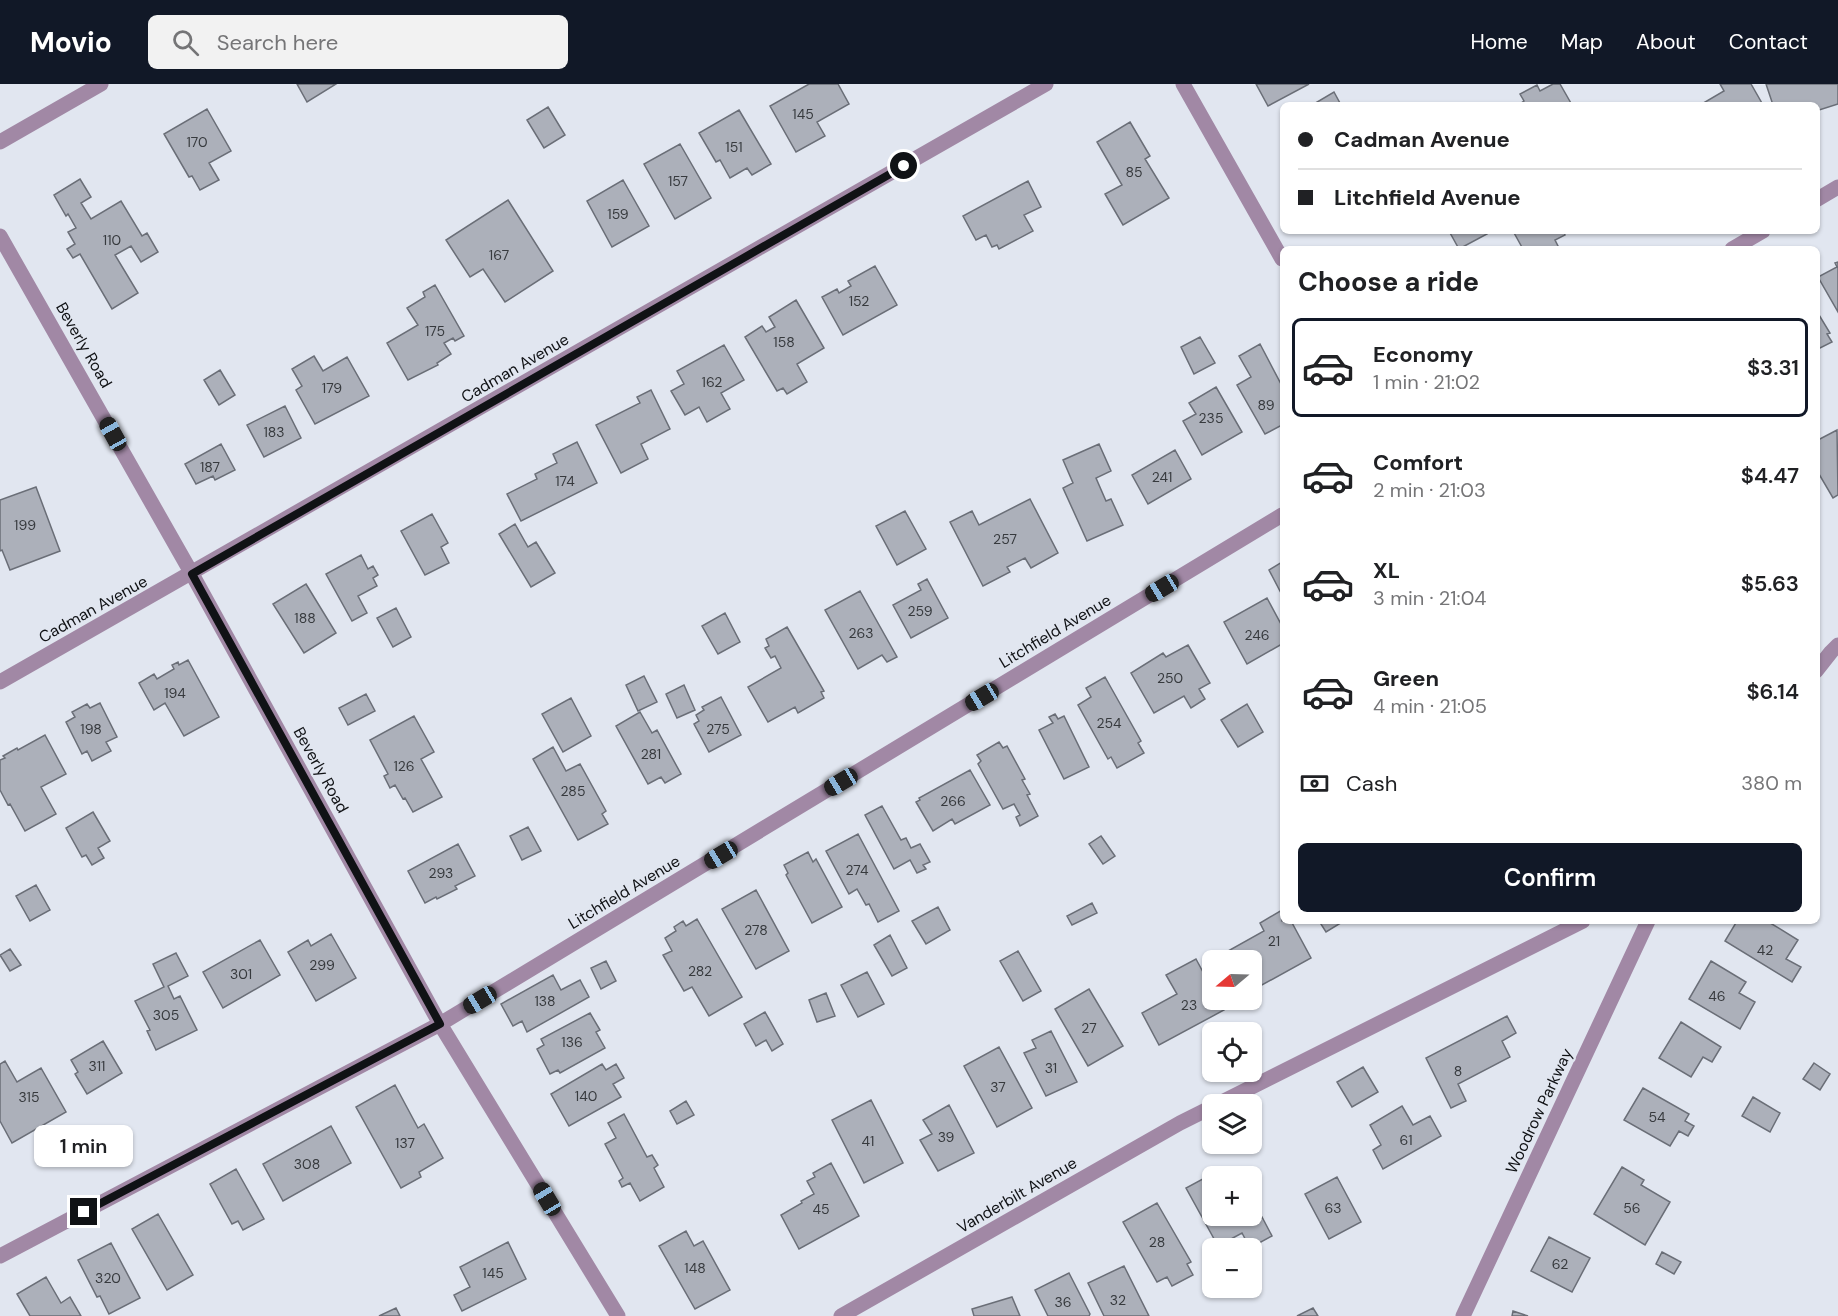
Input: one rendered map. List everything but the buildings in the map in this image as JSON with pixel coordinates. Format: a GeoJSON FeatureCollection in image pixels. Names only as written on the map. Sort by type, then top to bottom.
{"type":"FeatureCollection","features":[{"type":"Feature","properties":{"kind":"street"},"geometry":{"type":"LineString","coordinates":[[0,142],[101,84]]}},
{"type":"Feature","properties":{"kind":"street","name":"Cadman Avenue"},"geometry":{"type":"LineString","coordinates":[[0,682],[1046,84]]}},
{"type":"Feature","properties":{"kind":"street"},"geometry":{"type":"LineString","coordinates":[[1183,84],[1280,255]]}},
{"type":"Feature","properties":{"kind":"street"},"geometry":{"type":"LineString","coordinates":[[1820,198],[1838,187]]}},
{"type":"Feature","properties":{"kind":"street"},"geometry":{"type":"LineString","coordinates":[[1737,246],[1758,234]]}},
{"type":"Feature","properties":{"kind":"street","name":"Beverly Road"},"geometry":{"type":"LineString","coordinates":[[0,236],[192,574],[440,1024],[618,1316]]}},
{"type":"Feature","properties":{"kind":"street","name":"Litchfield Avenue"},"geometry":{"type":"LineString","coordinates":[[0,1256],[440,1024],[1280,516]]}},
{"type":"Feature","properties":{"kind":"street"},"geometry":{"type":"LineString","coordinates":[[1820,666],[1838,645]]}},
{"type":"Feature","properties":{"kind":"street"},"geometry":{"type":"LineString","coordinates":[[1238,1094],[1577,924]]}},
{"type":"Feature","properties":{"kind":"street","name":"Woodrow Parkway"},"geometry":{"type":"LineString","coordinates":[[1463,1316],[1647,924]]}},
{"type":"Feature","properties":{"kind":"street","name":"Vanderbilt Avenue"},"geometry":{"type":"LineString","coordinates":[[841,1316],[1202,1112]]}},
{"type":"Feature","properties":{"kind":"route"},"geometry":{"type":"LineString","coordinates":[[84,1212],[440,1024],[192,574],[904,166]]}}]}
